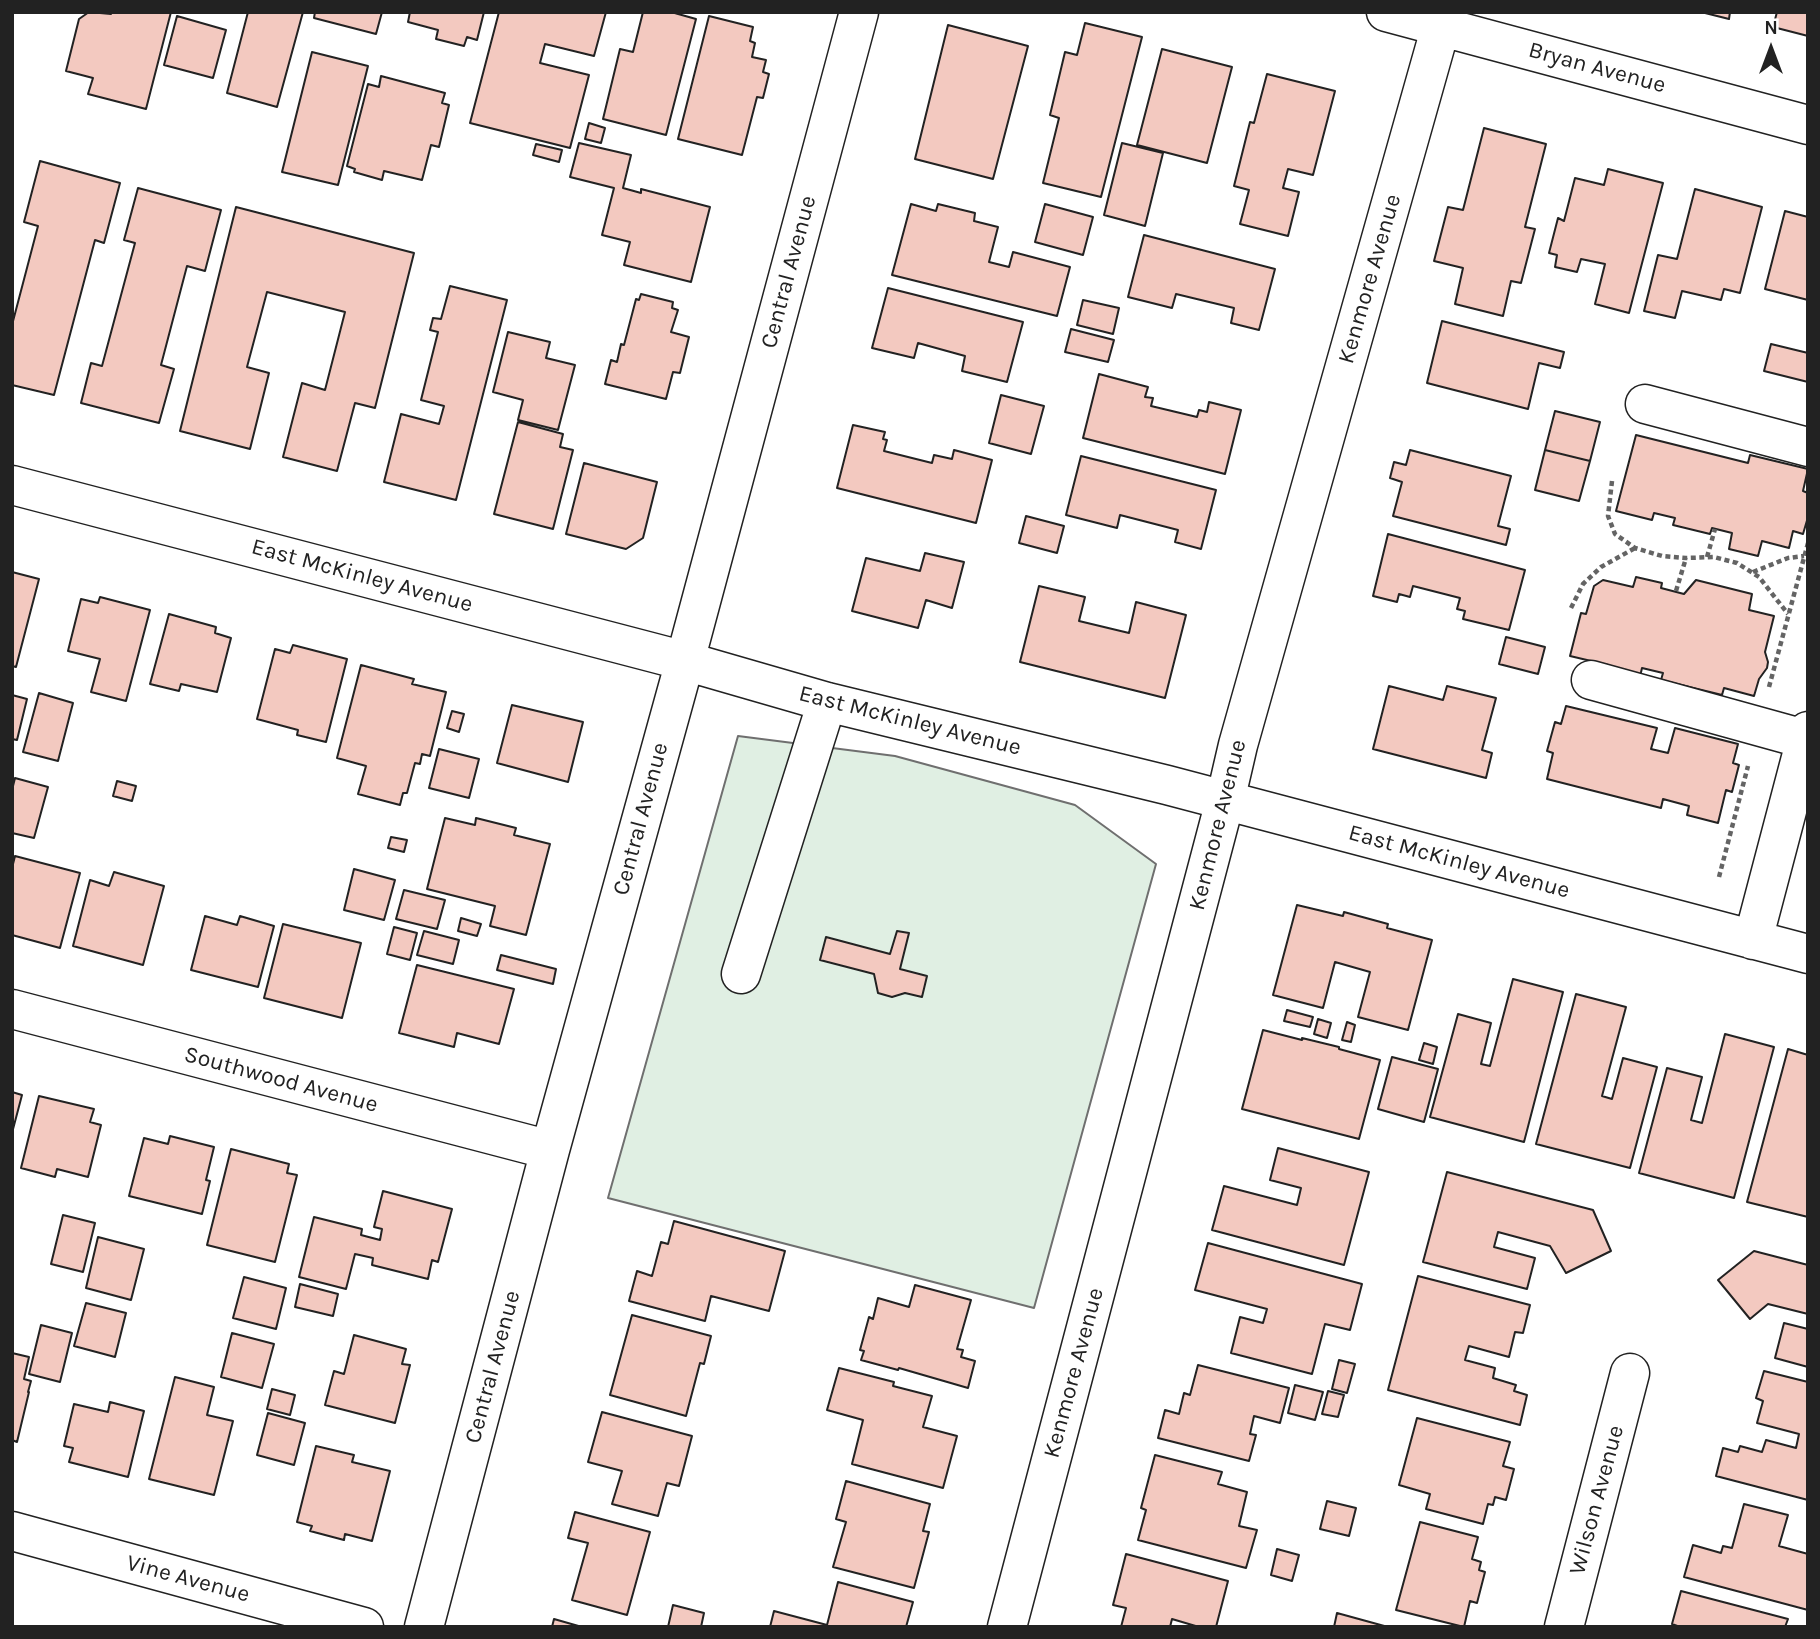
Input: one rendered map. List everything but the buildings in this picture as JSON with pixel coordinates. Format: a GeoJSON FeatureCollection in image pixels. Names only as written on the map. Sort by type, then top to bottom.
{"type":"FeatureCollection","features":[{"type":"Feature","properties":{"kind":"street","name":"Central Avenue"},"geometry":{"type":"LineString","coordinates":[[424,1627],[550,1150],[685,661],[859,12]]}},
{"type":"Feature","properties":{"kind":"street","name":"Bryan Avenue"},"geometry":{"type":"LineString","coordinates":[[1386,12],[1808,125]]}},
{"type":"Feature","properties":{"kind":"street","name":"Kenmore Avenue"},"geometry":{"type":"LineString","coordinates":[[1007,1627],[1225,801],[1237,745],[1441,26]]}},
{"type":"Feature","properties":{"kind":"street"},"geometry":{"type":"LineString","coordinates":[[1645,404],[1808,447]]}},
{"type":"Feature","properties":{"kind":"street","name":"East McKinley Avenue"},"geometry":{"type":"LineString","coordinates":[[12,485],[685,661],[827,702],[1167,785],[1808,954]]}},
{"type":"Feature","properties":{"kind":"street"},"geometry":{"type":"LineString","coordinates":[[1591,680],[1807,737],[1753,940]]}},
{"type":"Feature","properties":{"kind":"street"},"geometry":{"type":"LineString","coordinates":[[741,974],[827,702]]}},
{"type":"Feature","properties":{"kind":"street","name":"Southwood Avenue"},"geometry":{"type":"LineString","coordinates":[[12,1009],[550,1150]]}},
{"type":"Feature","properties":{"kind":"street","name":"Wilson Avenue"},"geometry":{"type":"LineString","coordinates":[[1563,1627],[1630,1373]]}},
{"type":"Feature","properties":{"kind":"street","name":"Vine Avenue"},"geometry":{"type":"LineString","coordinates":[[12,1531],[364,1627]]}},
{"type":"Feature","properties":{"kind":"path"},"geometry":{"type":"LineString","coordinates":[[1612,481],[1608,516],[1615,534],[1634,548],[1662,556],[1714,557],[1737,563],[1759,577],[1789,615]]}},
{"type":"Feature","properties":{"kind":"path"},"geometry":{"type":"LineString","coordinates":[[1707,557],[1714,528]]}},
{"type":"Feature","properties":{"kind":"path"},"geometry":{"type":"LineString","coordinates":[[1571,608],[1583,584],[1601,567],[1634,548]]}},
{"type":"Feature","properties":{"kind":"path"},"geometry":{"type":"LineString","coordinates":[[1752,572],[1788,558],[1804,556]]}},
{"type":"Feature","properties":{"kind":"path"},"geometry":{"type":"LineString","coordinates":[[1676,592],[1686,558]]}},
{"type":"Feature","properties":{"kind":"green space"},"geometry":{"type":"Polygon","coordinates":[[[738,736],[895,756],[1075,805],[1156,864],[1034,1308],[608,1198],[738,736]]]}}]}
